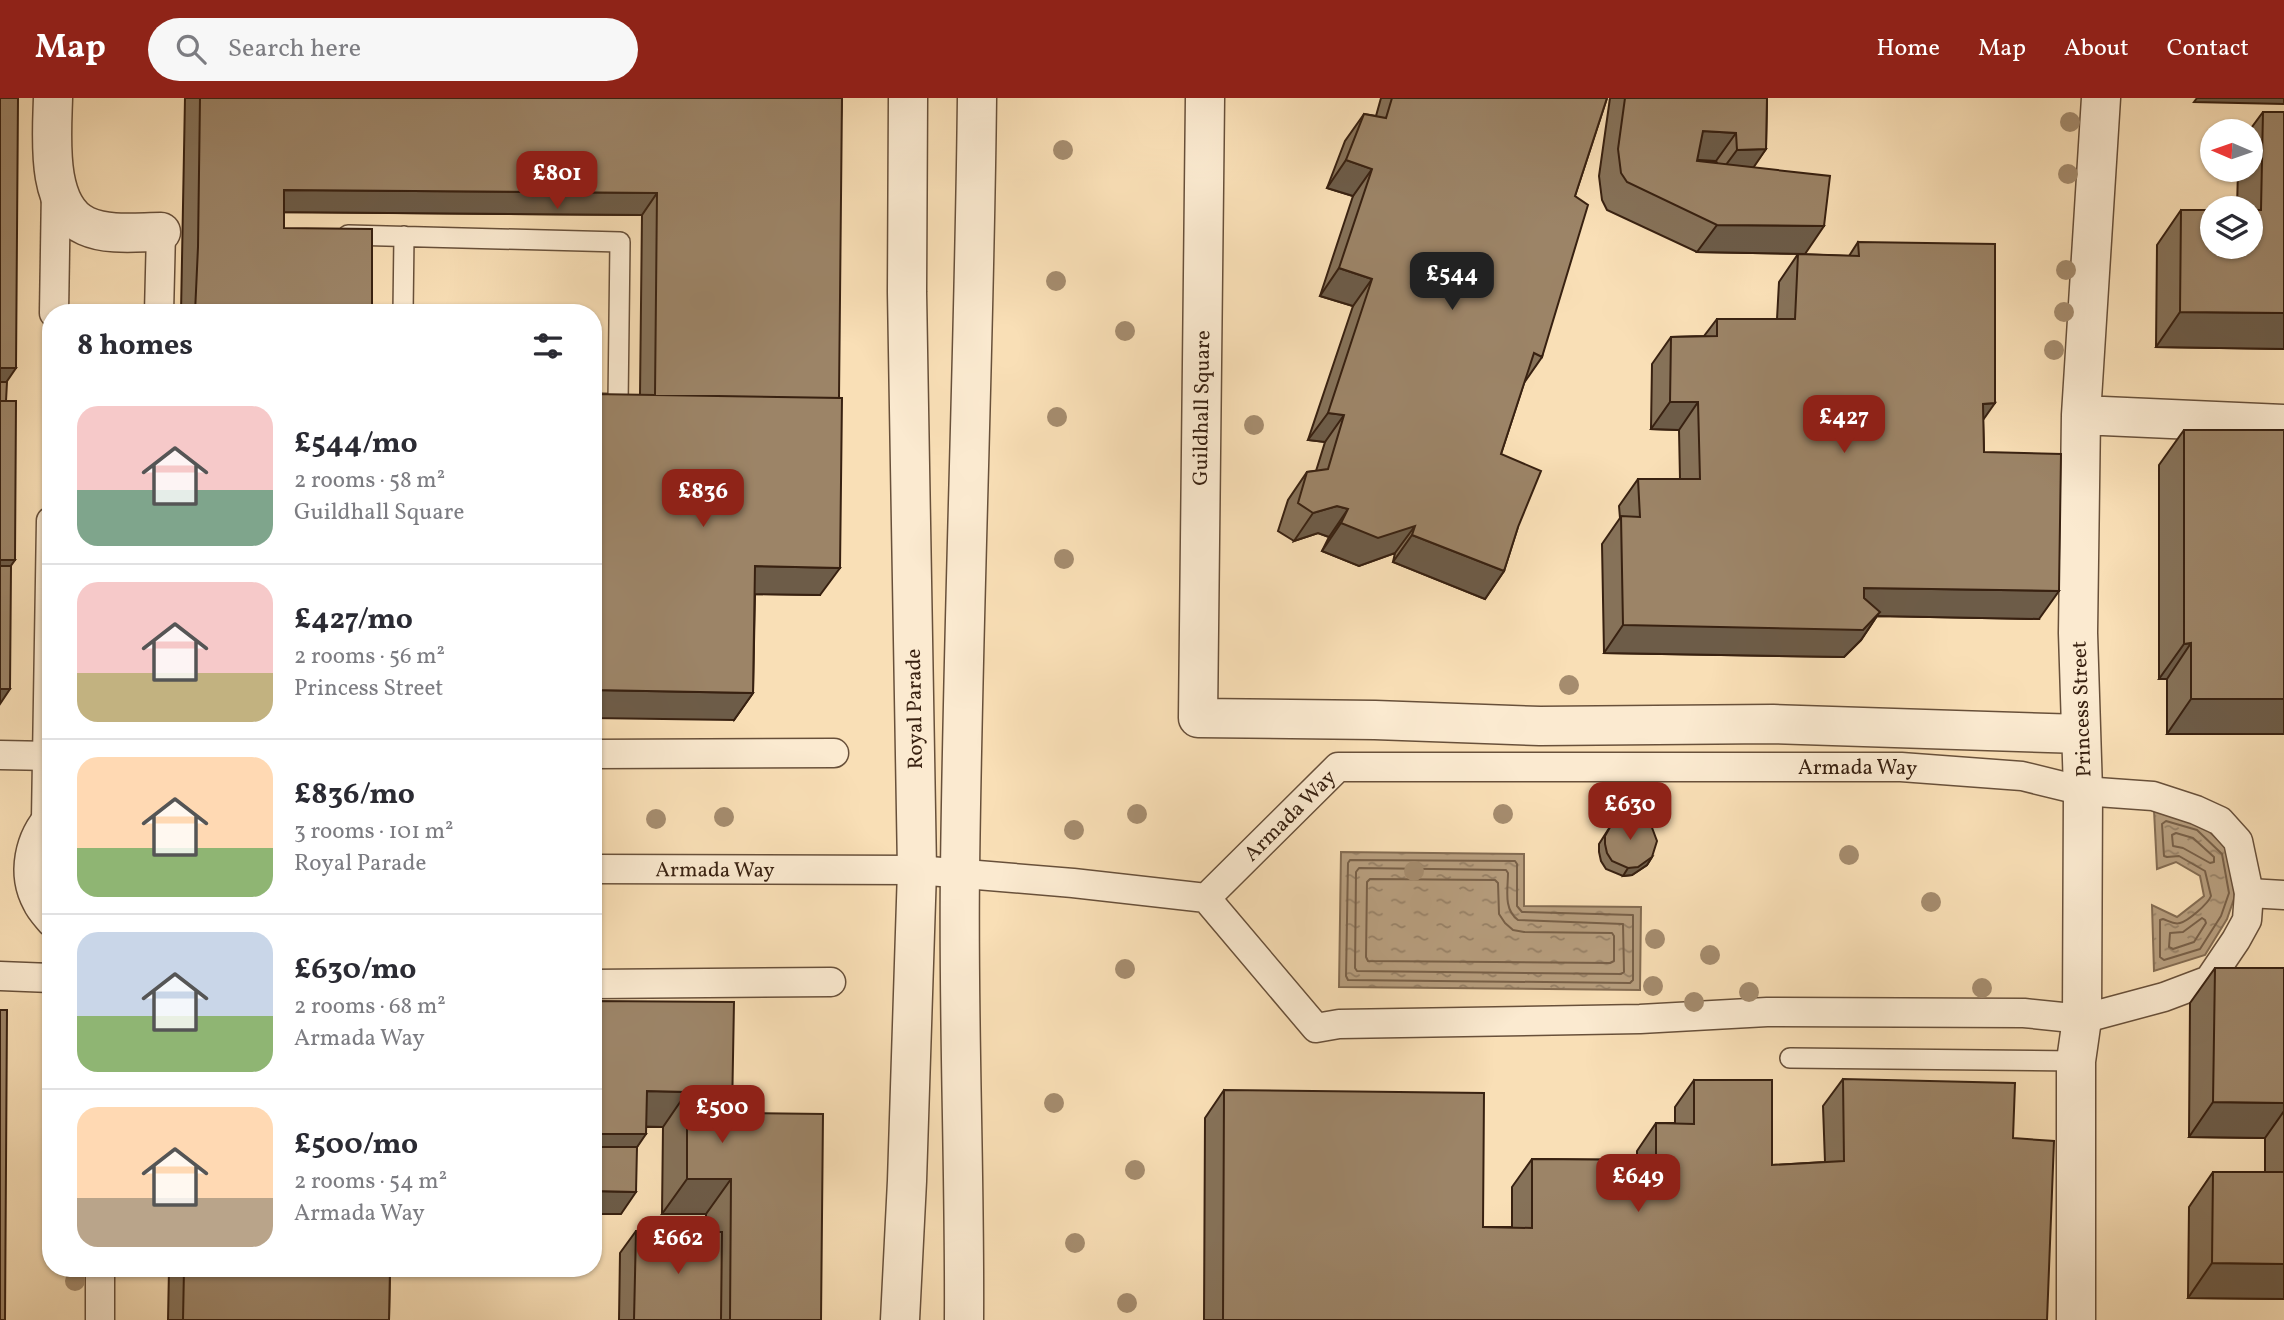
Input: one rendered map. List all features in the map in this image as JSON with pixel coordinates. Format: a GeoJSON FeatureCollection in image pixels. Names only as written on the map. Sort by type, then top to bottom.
{"type":"FeatureCollection","features":[{"type":"Feature","properties":{"kind":"street"},"geometry":{"type":"LineString","coordinates":[[53,98],[51,145],[56,182],[54,304]]}},
{"type":"Feature","properties":{"kind":"street","name":"Royal Parade"},"geometry":{"type":"LineString","coordinates":[[900,1320],[908,1167],[916,870],[907,255],[908,98]]}},
{"type":"Feature","properties":{"kind":"street"},"geometry":{"type":"LineString","coordinates":[[964,1320],[960,873],[977,98]]}},
{"type":"Feature","properties":{"kind":"street","name":"Guildhall Square"},"geometry":{"type":"LineString","coordinates":[[1198,718],[1206,98]]}},
{"type":"Feature","properties":{"kind":"street","name":"Princess Street"},"geometry":{"type":"LineString","coordinates":[[2076,1320],[2076,1061],[2082,1019],[2083,791],[2078,633],[2081,415],[2101,98]]}},
{"type":"Feature","properties":{"kind":"street"},"geometry":{"type":"LineString","coordinates":[[56,182],[67,213],[86,226],[111,232],[168,232],[160,304]]}},
{"type":"Feature","properties":{"kind":"street"},"geometry":{"type":"LineString","coordinates":[[2081,415],[2284,424]]}},
{"type":"Feature","properties":{"kind":"street","name":"Armada Way"},"geometry":{"type":"LineString","coordinates":[[1198,718],[1375,720],[1540,726],[1773,724],[2081,734]]}},
{"type":"Feature","properties":{"kind":"street"},"geometry":{"type":"LineString","coordinates":[[602,754],[834,753]]}},
{"type":"Feature","properties":{"kind":"street"},"geometry":{"type":"LineString","coordinates":[[0,755],[42,756]]}},
{"type":"Feature","properties":{"kind":"street","name":"Armada Way"},"geometry":{"type":"LineString","coordinates":[[602,869],[916,870],[1206,898],[1338,767],[1902,767],[2022,776],[2083,791],[2152,796],[2196,810],[2220,821],[2238,841],[2249,893]]}},
{"type":"Feature","properties":{"kind":"street"},"geometry":{"type":"LineString","coordinates":[[42,824],[30,849],[28,875],[36,902],[42,910]]}},
{"type":"Feature","properties":{"kind":"street"},"geometry":{"type":"LineString","coordinates":[[1206,898],[1316,1028],[1339,1024],[1655,1019],[1767,1012],[2024,1013],[2082,1019],[2164,997],[2208,980],[2247,920],[2249,893],[2284,895]]}},
{"type":"Feature","properties":{"kind":"street"},"geometry":{"type":"LineString","coordinates":[[0,976],[42,978]]}},
{"type":"Feature","properties":{"kind":"street"},"geometry":{"type":"LineString","coordinates":[[602,984],[831,982]]}},
{"type":"Feature","properties":{"kind":"street"},"geometry":{"type":"LineString","coordinates":[[100,1277],[100,1320]]}},
{"type":"Feature","properties":{"kind":"lane"},"geometry":{"type":"LineString","coordinates":[[323,235],[620,243],[618,404],[602,403]]}},
{"type":"Feature","properties":{"kind":"lane"},"geometry":{"type":"LineString","coordinates":[[403,304],[404,236]]}},
{"type":"Feature","properties":{"kind":"lane"},"geometry":{"type":"LineString","coordinates":[[1790,1058],[2076,1061]]}},
{"type":"Feature","properties":{"kind":"water"},"geometry":{"type":"Polygon","coordinates":[[[2154,810],[2201,824],[2229,850],[2236,893],[2227,919],[2205,955],[2154,971],[2152,905],[2177,917],[2204,896],[2200,876],[2176,862],[2157,869],[2154,810]]]}},
{"type":"Feature","properties":{"kind":"water"},"geometry":{"type":"Polygon","coordinates":[[[1341,852],[1524,854],[1524,906],[1641,907],[1640,990],[1339,987],[1341,852]]]}},
{"type":"Feature","properties":{"kind":"building"},"geometry":{"type":"Polygon","coordinates":[[[0,98],[18,98],[16,368],[0,368],[0,98]]]}},
{"type":"Feature","properties":{"kind":"building"},"geometry":{"type":"Polygon","coordinates":[[[200,98],[842,98],[839,398],[655,395],[657,193],[284,190],[284,228],[372,229],[372,304],[195,304],[200,98]]]}},
{"type":"Feature","properties":{"kind":"building"},"geometry":{"type":"Polygon","coordinates":[[[1392,98],[1607,98],[1575,196],[1588,205],[1542,357],[1534,353],[1501,454],[1541,471],[1518,527],[1504,571],[1412,535],[1415,526],[1378,538],[1341,523],[1348,509],[1337,506],[1313,513],[1298,503],[1307,472],[1328,469],[1344,415],[1328,413],[1372,279],[1339,268],[1372,169],[1346,160],[1364,114],[1386,118],[1392,98]]]}},
{"type":"Feature","properties":{"kind":"building"},"geometry":{"type":"Polygon","coordinates":[[[1625,98],[1767,98],[1766,149],[1737,150],[1736,133],[1703,131],[1697,161],[1830,176],[1824,226],[1717,225],[1627,182],[1621,173],[1618,149],[1625,98]]]}},
{"type":"Feature","properties":{"kind":"building"},"geometry":{"type":"Polygon","coordinates":[[[2263,112],[2284,112],[2284,313],[2180,312],[2181,210],[2200,210],[2200,259],[2263,259],[2263,112]]]}},
{"type":"Feature","properties":{"kind":"building"},"geometry":{"type":"Polygon","coordinates":[[[1858,242],[1995,244],[1995,403],[1983,404],[1984,452],[2061,454],[2059,591],[1864,588],[1864,598],[1880,612],[1863,630],[1623,625],[1621,516],[1640,517],[1638,479],[1700,479],[1698,402],[1670,402],[1671,337],[1717,336],[1717,319],[1795,319],[1798,254],[1859,256],[1858,242]]]}},
{"type":"Feature","properties":{"kind":"building"},"geometry":{"type":"Polygon","coordinates":[[[0,382],[7,382],[6,401],[0,401],[0,382]]]}},
{"type":"Feature","properties":{"kind":"building"},"geometry":{"type":"Polygon","coordinates":[[[602,394],[842,398],[840,568],[755,566],[753,693],[602,690],[602,394]]]}},
{"type":"Feature","properties":{"kind":"building"},"geometry":{"type":"Polygon","coordinates":[[[0,401],[16,401],[15,560],[0,560],[0,401]]]}},
{"type":"Feature","properties":{"kind":"building"},"geometry":{"type":"Polygon","coordinates":[[[2184,430],[2284,430],[2284,699],[2191,699],[2191,643],[2184,644],[2184,430]]]}},
{"type":"Feature","properties":{"kind":"building"},"geometry":{"type":"Polygon","coordinates":[[[0,566],[11,566],[10,689],[0,689],[0,566]]]}},
{"type":"Feature","properties":{"kind":"building"},"geometry":{"type":"Polygon","coordinates":[[[1629,816],[1645,820],[1651,825],[1657,841],[1652,857],[1638,867],[1628,868],[1612,861],[1607,853],[1605,836],[1613,822],[1629,816]]]}},
{"type":"Feature","properties":{"kind":"building"},"geometry":{"type":"Polygon","coordinates":[[[2215,968],[2284,968],[2284,1103],[2213,1102],[2215,968]]]}},
{"type":"Feature","properties":{"kind":"building"},"geometry":{"type":"Polygon","coordinates":[[[602,1001],[734,1002],[732,1113],[823,1114],[821,1320],[730,1320],[731,1179],[687,1179],[687,1092],[647,1091],[646,1134],[602,1134],[602,1001]]]}},
{"type":"Feature","properties":{"kind":"building"},"geometry":{"type":"Polygon","coordinates":[[[0,1010],[7,1010],[5,1320],[0,1320],[0,1010]]]}},
{"type":"Feature","properties":{"kind":"building"},"geometry":{"type":"Polygon","coordinates":[[[1843,1079],[2015,1083],[2013,1138],[2054,1141],[2047,1320],[1223,1320],[1224,1090],[1484,1093],[1483,1227],[1532,1228],[1532,1159],[1656,1160],[1656,1123],[1694,1124],[1694,1080],[1772,1080],[1772,1165],[1844,1161],[1843,1079]]]}},
{"type":"Feature","properties":{"kind":"building"},"geometry":{"type":"Polygon","coordinates":[[[602,1147],[637,1147],[636,1192],[602,1191],[602,1147]]]}},
{"type":"Feature","properties":{"kind":"building"},"geometry":{"type":"Polygon","coordinates":[[[2213,1172],[2284,1172],[2284,1264],[2212,1263],[2213,1172]]]}},
{"type":"Feature","properties":{"kind":"building"},"geometry":{"type":"Polygon","coordinates":[[[636,1231],[722,1232],[721,1320],[634,1320],[636,1231]]]}},
{"type":"Feature","properties":{"kind":"building"},"geometry":{"type":"Polygon","coordinates":[[[184,1277],[390,1277],[389,1320],[183,1320],[184,1277]]]}}]}
